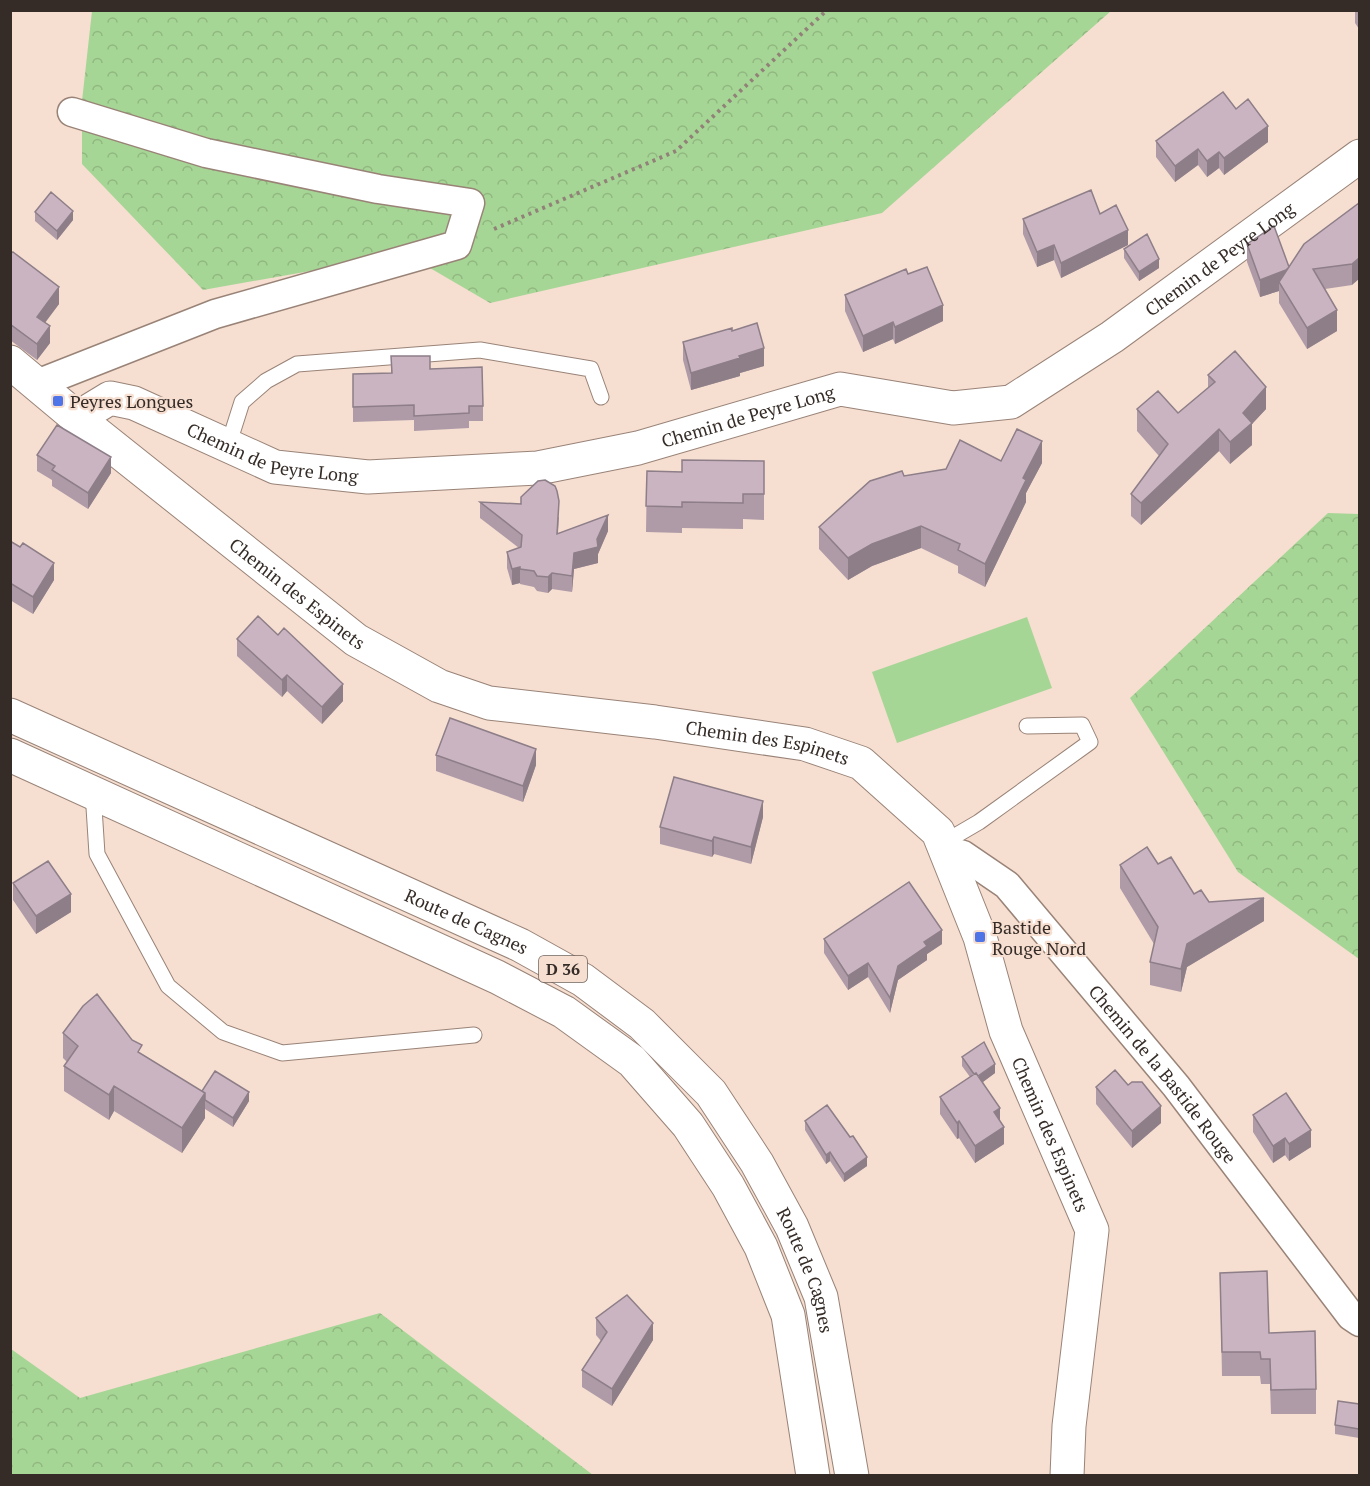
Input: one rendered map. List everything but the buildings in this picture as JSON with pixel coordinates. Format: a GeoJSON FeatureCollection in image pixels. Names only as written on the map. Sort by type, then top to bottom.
{"type":"FeatureCollection","features":[{"type":"Feature","properties":{"kind":"street"},"geometry":{"type":"LineString","coordinates":[[37,384],[215,314],[457,245],[470,203],[378,189],[206,153],[72,112]]}},
{"type":"Feature","properties":{"kind":"street","name":"Chemin de Peyre Long"},"geometry":{"type":"LineString","coordinates":[[77,418],[110,398],[134,403],[275,467],[368,477],[538,468],[638,448],[840,388],[953,408],[1011,402],[1112,337],[1359,156]]}},
{"type":"Feature","properties":{"kind":"street","name":"Chemin des Espinets"},"geometry":{"type":"LineString","coordinates":[[10,362],[356,640],[439,686],[489,703],[655,722],[805,744],[861,763],[938,832],[980,937],[1006,1031],[1092,1230],[1069,1426],[1068,1476]]}},
{"type":"Feature","properties":{"kind":"street","name":"Route de Cagnes"},"geometry":{"type":"LineString","coordinates":[[10,715],[520,945],[583,980],[642,1024],[711,1094],[757,1163],[792,1227],[820,1297],[852,1476]]}},
{"type":"Feature","properties":{"kind":"street","name":"Route de Cagnes"},"geometry":{"type":"LineString","coordinates":[[10,755],[497,977],[564,1012],[632,1061],[688,1125],[728,1186],[761,1247],[788,1315],[813,1476]]}},
{"type":"Feature","properties":{"kind":"street","name":"Chemin de la Bastide Rouge"},"geometry":{"type":"LineString","coordinates":[[944,846],[963,855],[1007,885],[1176,1086],[1351,1316],[1359,1322]]}},
{"type":"Feature","properties":{"kind":"lane"},"geometry":{"type":"LineString","coordinates":[[228,446],[242,402],[266,381],[297,364],[480,350],[591,369],[602,397]]}},
{"type":"Feature","properties":{"kind":"lane"},"geometry":{"type":"LineString","coordinates":[[944,846],[1090,742],[1082,725],[1027,726]]}},
{"type":"Feature","properties":{"kind":"lane"},"geometry":{"type":"LineString","coordinates":[[93,792],[97,854],[168,986],[223,1032],[282,1053],[474,1035]]}},
{"type":"Feature","properties":{"kind":"path"},"geometry":{"type":"LineString","coordinates":[[457,245],[676,151],[827,10]]}},
{"type":"Feature","properties":{"kind":"green space"},"geometry":{"type":"Polygon","coordinates":[[[92,11],[1111,11],[882,213],[490,303],[406,254],[203,290],[82,164],[82,101],[92,11]]]}},
{"type":"Feature","properties":{"kind":"green space"},"geometry":{"type":"Polygon","coordinates":[[[1328,513],[1359,514],[1359,959],[1238,872],[1130,698],[1328,513]]]}},
{"type":"Feature","properties":{"kind":"green space"},"geometry":{"type":"Polygon","coordinates":[[[1027,617],[1052,688],[897,743],[872,672],[1027,617]]]}},
{"type":"Feature","properties":{"kind":"green space"},"geometry":{"type":"Polygon","coordinates":[[[380,1313],[593,1475],[11,1475],[11,1349],[80,1398],[380,1313]]]}},
{"type":"Feature","properties":{"kind":"place","name":"Peyres Longues"},"geometry":{"type":"Point","coordinates":[58,401]}},
{"type":"Feature","properties":{"kind":"place","name":"Bastide Rouge Nord"},"geometry":{"type":"Point","coordinates":[980,937]}}]}
